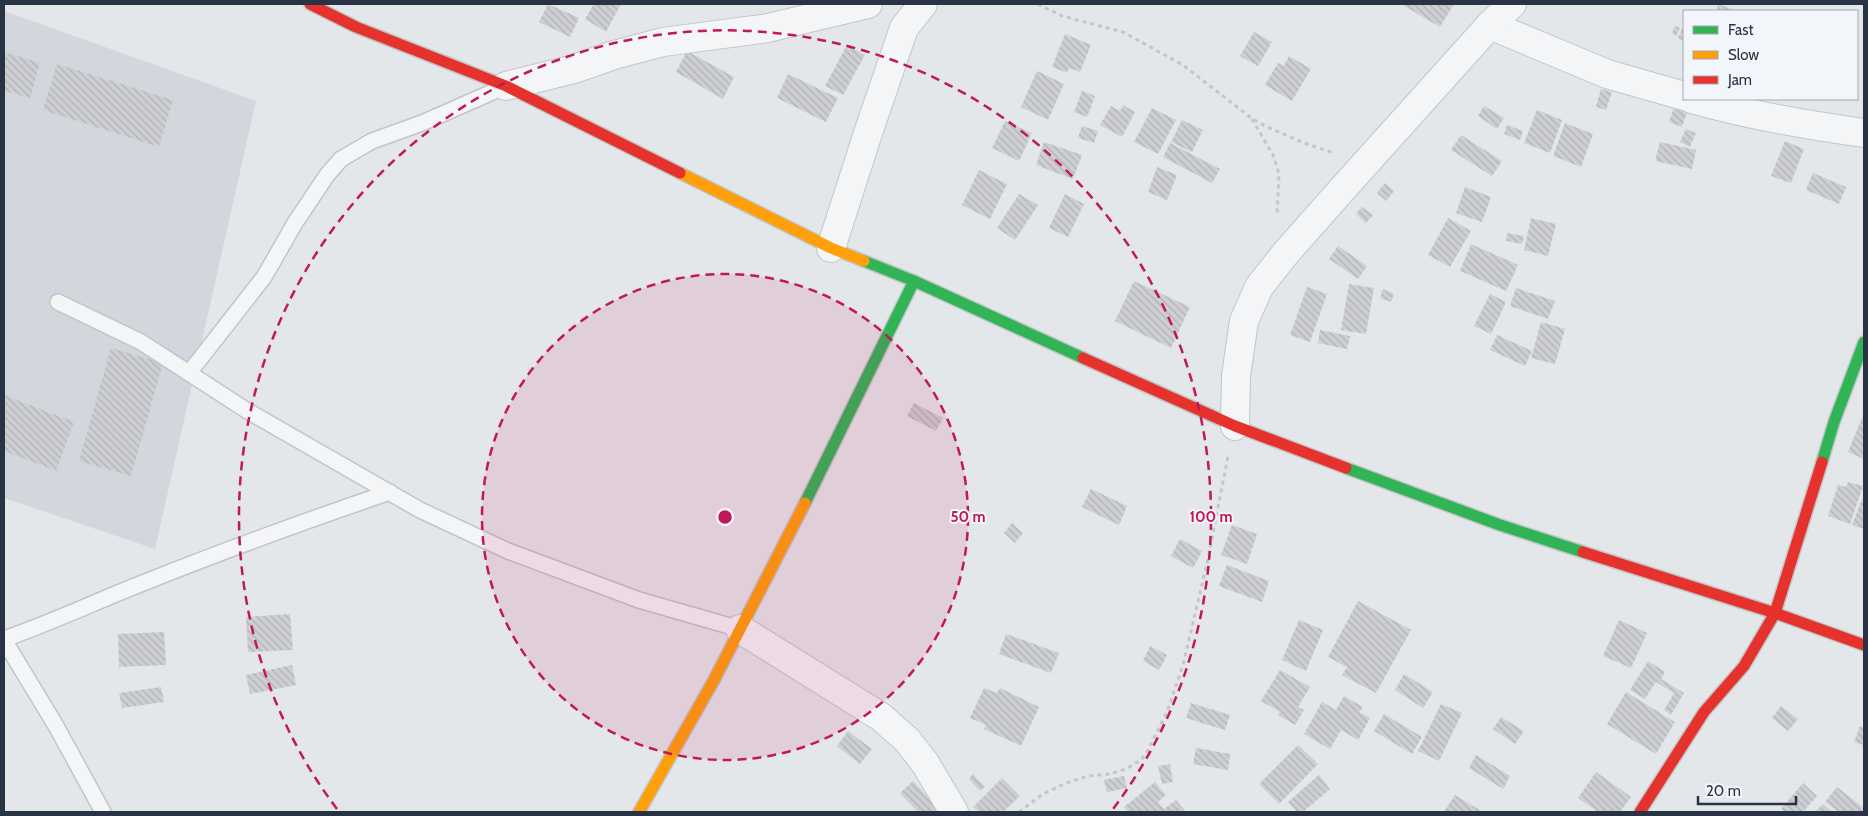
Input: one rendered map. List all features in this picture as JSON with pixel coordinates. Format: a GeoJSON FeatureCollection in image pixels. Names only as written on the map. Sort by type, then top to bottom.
{"type":"FeatureCollection","features":[{"type":"Feature","properties":{"kind":"street"},"geometry":{"type":"LineString","coordinates":[[310,4],[356,27],[506,86],[831,248],[914,281],[1235,426],[1500,525],[1775,613],[1864,646]]}},
{"type":"Feature","properties":{"kind":"street"},"geometry":{"type":"LineString","coordinates":[[506,86],[574,69],[614,55],[664,42],[768,28],[868,4]]}},
{"type":"Feature","properties":{"kind":"street"},"geometry":{"type":"LineString","coordinates":[[831,248],[904,28],[923,4]]}},
{"type":"Feature","properties":{"kind":"street"},"geometry":{"type":"LineString","coordinates":[[1235,426],[1236,376],[1244,321],[1259,287],[1279,261],[1372,156],[1490,25],[1512,4]]}},
{"type":"Feature","properties":{"kind":"street"},"geometry":{"type":"LineString","coordinates":[[1490,25],[1607,74],[1683,96]]}},
{"type":"Feature","properties":{"kind":"street"},"geometry":{"type":"LineString","coordinates":[[1696,100],[1727,109],[1808,125],[1864,133]]}},
{"type":"Feature","properties":{"kind":"street"},"geometry":{"type":"LineString","coordinates":[[639,812],[740,629],[820,475],[914,281]]}},
{"type":"Feature","properties":{"kind":"street"},"geometry":{"type":"LineString","coordinates":[[1640,812],[1704,712],[1744,666],[1775,613],[1834,422],[1864,342]]}},
{"type":"Feature","properties":{"kind":"street"},"geometry":{"type":"LineString","coordinates":[[740,629],[881,717],[907,740],[919,755],[954,812]]}},
{"type":"Feature","properties":{"kind":"lane"},"geometry":{"type":"LineString","coordinates":[[189,373],[264,277],[295,223],[327,175],[341,159],[372,141],[422,123],[506,86]]}},
{"type":"Feature","properties":{"kind":"lane"},"geometry":{"type":"LineString","coordinates":[[58,302],[141,342],[246,410],[420,510],[508,551],[639,600],[740,629]]}},
{"type":"Feature","properties":{"kind":"lane"},"geometry":{"type":"LineString","coordinates":[[103,812],[56,726],[4,639],[44,626],[146,582],[390,492]]}},
{"type":"Feature","properties":{"kind":"path"},"geometry":{"type":"LineString","coordinates":[[1038,4],[1062,16],[1123,32],[1154,48],[1182,65],[1250,117],[1265,126],[1304,143],[1336,154],[1372,156]]}},
{"type":"Feature","properties":{"kind":"path"},"geometry":{"type":"LineString","coordinates":[[1250,117],[1274,155],[1279,174],[1276,220],[1279,261]]}},
{"type":"Feature","properties":{"kind":"path"},"geometry":{"type":"LineString","coordinates":[[1019,812],[1043,794],[1066,783],[1088,776],[1126,770],[1141,760],[1148,750],[1167,712],[1183,665],[1208,559],[1235,426]]}},
{"type":"Feature","properties":{"kind":"shaded area"},"geometry":{"type":"Polygon","coordinates":[[[4,11],[256,101],[155,549],[4,498],[4,11]]]}},
{"type":"Feature","properties":{"kind":"building"},"geometry":{"type":"Polygon","coordinates":[[[548,4],[579,18],[570,37],[539,22],[548,4]]]}},
{"type":"Feature","properties":{"kind":"building"},"geometry":{"type":"Polygon","coordinates":[[[594,4],[621,4],[606,32],[585,19],[594,4]]]}},
{"type":"Feature","properties":{"kind":"building"},"geometry":{"type":"Polygon","coordinates":[[[1401,4],[1454,4],[1440,27],[1401,4]]]}},
{"type":"Feature","properties":{"kind":"building"},"geometry":{"type":"Polygon","coordinates":[[[1718,4],[1734,10],[1716,10],[1718,4]]]}},
{"type":"Feature","properties":{"kind":"building"},"geometry":{"type":"Polygon","coordinates":[[[1675,26],[1680,28],[1676,36],[1672,33],[1675,26]]]}},
{"type":"Feature","properties":{"kind":"building"},"geometry":{"type":"Polygon","coordinates":[[[1683,27],[1683,40],[1678,38],[1683,27]]]}},
{"type":"Feature","properties":{"kind":"building"},"geometry":{"type":"Polygon","coordinates":[[[1254,32],[1272,42],[1258,66],[1240,56],[1254,32]]]}},
{"type":"Feature","properties":{"kind":"building"},"geometry":{"type":"Polygon","coordinates":[[[1065,34],[1091,45],[1080,72],[1069,68],[1067,73],[1052,67],[1065,34]]]}},
{"type":"Feature","properties":{"kind":"building"},"geometry":{"type":"Polygon","coordinates":[[[847,45],[865,55],[843,95],[825,86],[847,45]]]}},
{"type":"Feature","properties":{"kind":"building"},"geometry":{"type":"Polygon","coordinates":[[[687,51],[734,77],[723,99],[676,72],[687,51]]]}},
{"type":"Feature","properties":{"kind":"building"},"geometry":{"type":"Polygon","coordinates":[[[4,52],[40,63],[30,98],[4,91],[4,52]]]}},
{"type":"Feature","properties":{"kind":"building"},"geometry":{"type":"Polygon","coordinates":[[[1289,56],[1311,69],[1292,101],[1265,85],[1278,63],[1284,66],[1289,56]]]}},
{"type":"Feature","properties":{"kind":"building"},"geometry":{"type":"Polygon","coordinates":[[[57,64],[173,100],[159,147],[43,110],[57,64]]]}},
{"type":"Feature","properties":{"kind":"building"},"geometry":{"type":"Polygon","coordinates":[[[1037,71],[1064,84],[1048,120],[1021,107],[1037,71]]]}},
{"type":"Feature","properties":{"kind":"building"},"geometry":{"type":"Polygon","coordinates":[[[788,74],[838,98],[826,122],[777,98],[788,74]]]}},
{"type":"Feature","properties":{"kind":"building"},"geometry":{"type":"Polygon","coordinates":[[[1601,89],[1612,92],[1606,110],[1596,107],[1601,89]]]}},
{"type":"Feature","properties":{"kind":"building"},"geometry":{"type":"Polygon","coordinates":[[[1082,91],[1095,96],[1087,117],[1074,112],[1082,91]]]}},
{"type":"Feature","properties":{"kind":"building"},"geometry":{"type":"Polygon","coordinates":[[[1123,105],[1135,112],[1122,137],[1100,125],[1111,106],[1120,111],[1123,105]]]}},
{"type":"Feature","properties":{"kind":"building"},"geometry":{"type":"Polygon","coordinates":[[[1484,106],[1504,118],[1497,129],[1478,116],[1484,106]]]}},
{"type":"Feature","properties":{"kind":"building"},"geometry":{"type":"Polygon","coordinates":[[[1152,108],[1176,120],[1158,154],[1134,142],[1152,108]]]}},
{"type":"Feature","properties":{"kind":"building"},"geometry":{"type":"Polygon","coordinates":[[[1674,108],[1687,113],[1682,127],[1669,122],[1674,108]]]}},
{"type":"Feature","properties":{"kind":"building"},"geometry":{"type":"Polygon","coordinates":[[[1537,110],[1562,120],[1550,153],[1524,143],[1537,110]]]}},
{"type":"Feature","properties":{"kind":"building"},"geometry":{"type":"Polygon","coordinates":[[[1182,120],[1203,130],[1192,152],[1171,142],[1182,120]]]}},
{"type":"Feature","properties":{"kind":"building"},"geometry":{"type":"Polygon","coordinates":[[[1005,121],[1032,133],[1019,161],[992,148],[1005,121]]]}},
{"type":"Feature","properties":{"kind":"building"},"geometry":{"type":"Polygon","coordinates":[[[1565,123],[1593,134],[1581,167],[1553,156],[1565,123]]]}},
{"type":"Feature","properties":{"kind":"building"},"geometry":{"type":"Polygon","coordinates":[[[1507,125],[1523,131],[1520,140],[1504,134],[1507,125]]]}},
{"type":"Feature","properties":{"kind":"building"},"geometry":{"type":"Polygon","coordinates":[[[1082,126],[1098,131],[1094,143],[1078,138],[1082,126]]]}},
{"type":"Feature","properties":{"kind":"building"},"geometry":{"type":"Polygon","coordinates":[[[1686,129],[1696,133],[1690,147],[1680,142],[1686,129]]]}},
{"type":"Feature","properties":{"kind":"building"},"geometry":{"type":"Polygon","coordinates":[[[1461,135],[1502,161],[1492,176],[1451,150],[1461,135]]]}},
{"type":"Feature","properties":{"kind":"building"},"geometry":{"type":"Polygon","coordinates":[[[1785,141],[1804,149],[1791,183],[1771,176],[1785,141]]]}},
{"type":"Feature","properties":{"kind":"building"},"geometry":{"type":"Polygon","coordinates":[[[1044,142],[1082,155],[1073,179],[1036,165],[1044,142]]]}},
{"type":"Feature","properties":{"kind":"building"},"geometry":{"type":"Polygon","coordinates":[[[1660,142],[1696,150],[1692,169],[1655,161],[1660,142]]]}},
{"type":"Feature","properties":{"kind":"building"},"geometry":{"type":"Polygon","coordinates":[[[1170,143],[1220,169],[1212,183],[1163,157],[1170,143]]]}},
{"type":"Feature","properties":{"kind":"building"},"geometry":{"type":"Polygon","coordinates":[[[1157,167],[1177,175],[1167,200],[1148,192],[1157,167]]]}},
{"type":"Feature","properties":{"kind":"building"},"geometry":{"type":"Polygon","coordinates":[[[979,170],[1007,184],[990,219],[962,205],[979,170]]]}},
{"type":"Feature","properties":{"kind":"building"},"geometry":{"type":"Polygon","coordinates":[[[1813,173],[1846,187],[1839,204],[1806,190],[1813,173]]]}},
{"type":"Feature","properties":{"kind":"building"},"geometry":{"type":"Polygon","coordinates":[[[1385,183],[1394,191],[1386,201],[1377,193],[1385,183]]]}},
{"type":"Feature","properties":{"kind":"building"},"geometry":{"type":"Polygon","coordinates":[[[1465,187],[1491,197],[1482,222],[1456,213],[1465,187]]]}},
{"type":"Feature","properties":{"kind":"building"},"geometry":{"type":"Polygon","coordinates":[[[1019,194],[1038,205],[1015,240],[997,228],[1019,194]]]}},
{"type":"Feature","properties":{"kind":"building"},"geometry":{"type":"Polygon","coordinates":[[[1065,194],[1084,204],[1068,237],[1049,228],[1065,194]]]}},
{"type":"Feature","properties":{"kind":"building"},"geometry":{"type":"Polygon","coordinates":[[[1362,207],[1373,215],[1366,223],[1356,214],[1362,207]]]}},
{"type":"Feature","properties":{"kind":"building"},"geometry":{"type":"Polygon","coordinates":[[[1448,218],[1471,231],[1450,267],[1428,255],[1448,218]]]}},
{"type":"Feature","properties":{"kind":"building"},"geometry":{"type":"Polygon","coordinates":[[[1531,218],[1556,224],[1548,256],[1524,250],[1531,218]]]}},
{"type":"Feature","properties":{"kind":"building"},"geometry":{"type":"Polygon","coordinates":[[[1507,233],[1524,236],[1522,244],[1506,241],[1507,233]]]}},
{"type":"Feature","properties":{"kind":"building"},"geometry":{"type":"Polygon","coordinates":[[[1471,244],[1518,265],[1506,291],[1460,271],[1471,244]]]}},
{"type":"Feature","properties":{"kind":"building"},"geometry":{"type":"Polygon","coordinates":[[[1338,246],[1367,266],[1358,279],[1329,259],[1338,246]]]}},
{"type":"Feature","properties":{"kind":"building"},"geometry":{"type":"Polygon","coordinates":[[[1134,281],[1190,307],[1171,348],[1115,321],[1134,281]]]}},
{"type":"Feature","properties":{"kind":"building"},"geometry":{"type":"Polygon","coordinates":[[[1349,284],[1374,288],[1366,334],[1341,330],[1349,284]]]}},
{"type":"Feature","properties":{"kind":"building"},"geometry":{"type":"Polygon","coordinates":[[[1307,287],[1327,294],[1310,342],[1290,335],[1307,287]]]}},
{"type":"Feature","properties":{"kind":"building"},"geometry":{"type":"Polygon","coordinates":[[[1516,288],[1555,301],[1548,319],[1510,306],[1516,288]]]}},
{"type":"Feature","properties":{"kind":"building"},"geometry":{"type":"Polygon","coordinates":[[[1383,289],[1394,294],[1391,302],[1380,298],[1383,289]]]}},
{"type":"Feature","properties":{"kind":"building"},"geometry":{"type":"Polygon","coordinates":[[[1490,294],[1506,302],[1491,334],[1474,326],[1490,294]]]}},
{"type":"Feature","properties":{"kind":"building"},"geometry":{"type":"Polygon","coordinates":[[[1541,322],[1565,329],[1555,364],[1531,358],[1541,322]]]}},
{"type":"Feature","properties":{"kind":"building"},"geometry":{"type":"Polygon","coordinates":[[[1320,330],[1350,336],[1347,349],[1318,343],[1320,330]]]}},
{"type":"Feature","properties":{"kind":"building"},"geometry":{"type":"Polygon","coordinates":[[[1497,335],[1532,351],[1525,366],[1490,350],[1497,335]]]}},
{"type":"Feature","properties":{"kind":"building"},"geometry":{"type":"Polygon","coordinates":[[[111,348],[163,363],[131,476],[79,461],[111,348]]]}},
{"type":"Feature","properties":{"kind":"building"},"geometry":{"type":"Polygon","coordinates":[[[4,395],[74,422],[56,471],[4,451],[4,395]]]}},
{"type":"Feature","properties":{"kind":"building"},"geometry":{"type":"Polygon","coordinates":[[[914,403],[943,418],[936,431],[907,416],[914,403]]]}},
{"type":"Feature","properties":{"kind":"building"},"geometry":{"type":"Polygon","coordinates":[[[1864,413],[1864,459],[1848,452],[1864,413]]]}},
{"type":"Feature","properties":{"kind":"building"},"geometry":{"type":"Polygon","coordinates":[[[1848,482],[1863,486],[1850,524],[1828,516],[1838,485],[1846,487],[1848,482]]]}},
{"type":"Feature","properties":{"kind":"building"},"geometry":{"type":"Polygon","coordinates":[[[1091,489],[1127,506],[1119,525],[1082,507],[1091,489]]]}},
{"type":"Feature","properties":{"kind":"building"},"geometry":{"type":"Polygon","coordinates":[[[1862,499],[1864,500],[1864,529],[1852,525],[1862,499]]]}},
{"type":"Feature","properties":{"kind":"building"},"geometry":{"type":"Polygon","coordinates":[[[1012,523],[1023,533],[1015,543],[1004,533],[1012,523]]]}},
{"type":"Feature","properties":{"kind":"building"},"geometry":{"type":"Polygon","coordinates":[[[1232,525],[1257,534],[1247,564],[1221,555],[1232,525]]]}},
{"type":"Feature","properties":{"kind":"building"},"geometry":{"type":"Polygon","coordinates":[[[1180,539],[1202,551],[1193,568],[1171,556],[1180,539]]]}},
{"type":"Feature","properties":{"kind":"building"},"geometry":{"type":"Polygon","coordinates":[[[1227,565],[1269,581],[1262,602],[1219,586],[1227,565]]]}},
{"type":"Feature","properties":{"kind":"building"},"geometry":{"type":"Polygon","coordinates":[[[1358,601],[1411,630],[1376,693],[1342,675],[1347,667],[1328,657],[1358,601]]]}},
{"type":"Feature","properties":{"kind":"building"},"geometry":{"type":"Polygon","coordinates":[[[290,614],[293,650],[248,652],[246,617],[290,614]]]}},
{"type":"Feature","properties":{"kind":"building"},"geometry":{"type":"Polygon","coordinates":[[[1299,620],[1323,630],[1306,671],[1282,660],[1299,620]]]}},
{"type":"Feature","properties":{"kind":"building"},"geometry":{"type":"Polygon","coordinates":[[[1619,620],[1647,633],[1631,668],[1603,656],[1619,620]]]}},
{"type":"Feature","properties":{"kind":"building"},"geometry":{"type":"Polygon","coordinates":[[[164,632],[166,665],[119,667],[118,634],[164,632]]]}},
{"type":"Feature","properties":{"kind":"building"},"geometry":{"type":"Polygon","coordinates":[[[1006,634],[1059,653],[1051,673],[999,654],[1006,634]]]}},
{"type":"Feature","properties":{"kind":"building"},"geometry":{"type":"Polygon","coordinates":[[[1150,646],[1167,655],[1159,670],[1143,661],[1150,646]]]}},
{"type":"Feature","properties":{"kind":"building"},"geometry":{"type":"Polygon","coordinates":[[[1648,661],[1665,672],[1661,679],[1684,693],[1671,715],[1664,710],[1674,693],[1656,682],[1645,699],[1630,690],[1648,661]]]}},
{"type":"Feature","properties":{"kind":"building"},"geometry":{"type":"Polygon","coordinates":[[[292,665],[296,685],[250,694],[246,675],[292,665]]]}},
{"type":"Feature","properties":{"kind":"building"},"geometry":{"type":"Polygon","coordinates":[[[1280,670],[1310,687],[1298,707],[1304,710],[1295,725],[1278,715],[1280,712],[1261,701],[1280,670]]]}},
{"type":"Feature","properties":{"kind":"building"},"geometry":{"type":"Polygon","coordinates":[[[1404,674],[1433,692],[1423,708],[1395,690],[1404,674]]]}},
{"type":"Feature","properties":{"kind":"building"},"geometry":{"type":"Polygon","coordinates":[[[161,687],[164,702],[122,708],[119,693],[161,687]]]}},
{"type":"Feature","properties":{"kind":"building"},"geometry":{"type":"Polygon","coordinates":[[[984,688],[997,693],[1000,688],[1039,707],[1021,746],[984,729],[986,725],[970,718],[984,688]]]}},
{"type":"Feature","properties":{"kind":"building"},"geometry":{"type":"Polygon","coordinates":[[[1626,692],[1675,722],[1656,754],[1607,724],[1626,692]]]}},
{"type":"Feature","properties":{"kind":"building"},"geometry":{"type":"Polygon","coordinates":[[[1344,696],[1363,707],[1359,712],[1370,718],[1358,740],[1341,730],[1330,749],[1304,734],[1322,702],[1336,710],[1344,696]]]}},
{"type":"Feature","properties":{"kind":"building"},"geometry":{"type":"Polygon","coordinates":[[[1191,703],[1230,715],[1225,730],[1186,718],[1191,703]]]}},
{"type":"Feature","properties":{"kind":"building"},"geometry":{"type":"Polygon","coordinates":[[[1441,704],[1462,713],[1439,761],[1418,751],[1441,704]]]}},
{"type":"Feature","properties":{"kind":"building"},"geometry":{"type":"Polygon","coordinates":[[[1781,706],[1798,719],[1788,731],[1772,718],[1781,706]]]}},
{"type":"Feature","properties":{"kind":"building"},"geometry":{"type":"Polygon","coordinates":[[[1384,714],[1422,737],[1412,754],[1374,731],[1384,714]]]}},
{"type":"Feature","properties":{"kind":"building"},"geometry":{"type":"Polygon","coordinates":[[[1501,717],[1524,731],[1515,744],[1493,729],[1501,717]]]}},
{"type":"Feature","properties":{"kind":"building"},"geometry":{"type":"Polygon","coordinates":[[[1860,726],[1864,728],[1864,745],[1854,742],[1860,726]]]}},
{"type":"Feature","properties":{"kind":"building"},"geometry":{"type":"Polygon","coordinates":[[[848,731],[872,749],[860,764],[837,746],[848,731]]]}},
{"type":"Feature","properties":{"kind":"building"},"geometry":{"type":"Polygon","coordinates":[[[1298,745],[1318,764],[1279,804],[1259,784],[1298,745]]]}},
{"type":"Feature","properties":{"kind":"building"},"geometry":{"type":"Polygon","coordinates":[[[1196,748],[1230,754],[1228,770],[1193,764],[1196,748]]]}},
{"type":"Feature","properties":{"kind":"building"},"geometry":{"type":"Polygon","coordinates":[[[1476,755],[1510,776],[1503,789],[1469,768],[1476,755]]]}},
{"type":"Feature","properties":{"kind":"building"},"geometry":{"type":"Polygon","coordinates":[[[1170,764],[1173,782],[1162,784],[1158,766],[1170,764]]]}},
{"type":"Feature","properties":{"kind":"building"},"geometry":{"type":"Polygon","coordinates":[[[1596,772],[1631,797],[1620,812],[1598,812],[1578,798],[1596,772]]]}},
{"type":"Feature","properties":{"kind":"building"},"geometry":{"type":"Polygon","coordinates":[[[973,774],[985,787],[980,791],[969,779],[973,774]]]}},
{"type":"Feature","properties":{"kind":"building"},"geometry":{"type":"Polygon","coordinates":[[[1319,775],[1330,789],[1303,812],[1297,812],[1288,802],[1319,775]]]}},
{"type":"Feature","properties":{"kind":"building"},"geometry":{"type":"Polygon","coordinates":[[[1124,776],[1127,788],[1107,792],[1104,780],[1124,776]]]}},
{"type":"Feature","properties":{"kind":"building"},"geometry":{"type":"Polygon","coordinates":[[[1002,778],[1020,796],[1003,812],[979,812],[973,807],[1002,778]]]}},
{"type":"Feature","properties":{"kind":"building"},"geometry":{"type":"Polygon","coordinates":[[[913,781],[942,812],[918,812],[900,793],[913,781]]]}},
{"type":"Feature","properties":{"kind":"building"},"geometry":{"type":"Polygon","coordinates":[[[1155,782],[1166,795],[1158,802],[1164,809],[1176,800],[1186,812],[1129,812],[1124,807],[1155,782]]]}},
{"type":"Feature","properties":{"kind":"building"},"geometry":{"type":"Polygon","coordinates":[[[1803,783],[1817,796],[1803,812],[1785,812],[1781,809],[1803,783]]]}},
{"type":"Feature","properties":{"kind":"building"},"geometry":{"type":"Polygon","coordinates":[[[1837,787],[1864,808],[1864,812],[1839,812],[1825,802],[1837,787]]]}},
{"type":"Feature","properties":{"kind":"building"},"geometry":{"type":"Polygon","coordinates":[[[1455,795],[1483,812],[1444,812],[1455,795]]]}},
{"type":"Feature","properties":{"kind":"building"},"geometry":{"type":"Polygon","coordinates":[[[1823,804],[1832,812],[1815,812],[1823,804]]]}},
{"type":"Feature","properties":{"kind":"traffic: fast"},"geometry":{"type":"LineString","coordinates":[[864,261],[914,281],[1083,358]]}},
{"type":"Feature","properties":{"kind":"traffic: fast"},"geometry":{"type":"LineString","coordinates":[[805,503],[914,281]]}},
{"type":"Feature","properties":{"kind":"traffic: fast"},"geometry":{"type":"LineString","coordinates":[[1822,462],[1834,422],[1864,342]]}},
{"type":"Feature","properties":{"kind":"traffic: fast"},"geometry":{"type":"LineString","coordinates":[[1346,468],[1500,525],[1583,552]]}},
{"type":"Feature","properties":{"kind":"traffic: slow"},"geometry":{"type":"LineString","coordinates":[[680,173],[831,248],[864,261]]}},
{"type":"Feature","properties":{"kind":"traffic: slow"},"geometry":{"type":"LineString","coordinates":[[639,812],[714,680],[805,503]]}},
{"type":"Feature","properties":{"kind":"traffic: jam"},"geometry":{"type":"LineString","coordinates":[[310,4],[356,27],[506,86],[680,173]]}},
{"type":"Feature","properties":{"kind":"traffic: jam"},"geometry":{"type":"LineString","coordinates":[[1083,358],[1235,426],[1346,468]]}},
{"type":"Feature","properties":{"kind":"traffic: jam"},"geometry":{"type":"LineString","coordinates":[[1640,812],[1704,712],[1744,666],[1775,613],[1822,462]]}},
{"type":"Feature","properties":{"kind":"traffic: jam"},"geometry":{"type":"LineString","coordinates":[[1583,552],[1775,613],[1864,645]]}}]}
